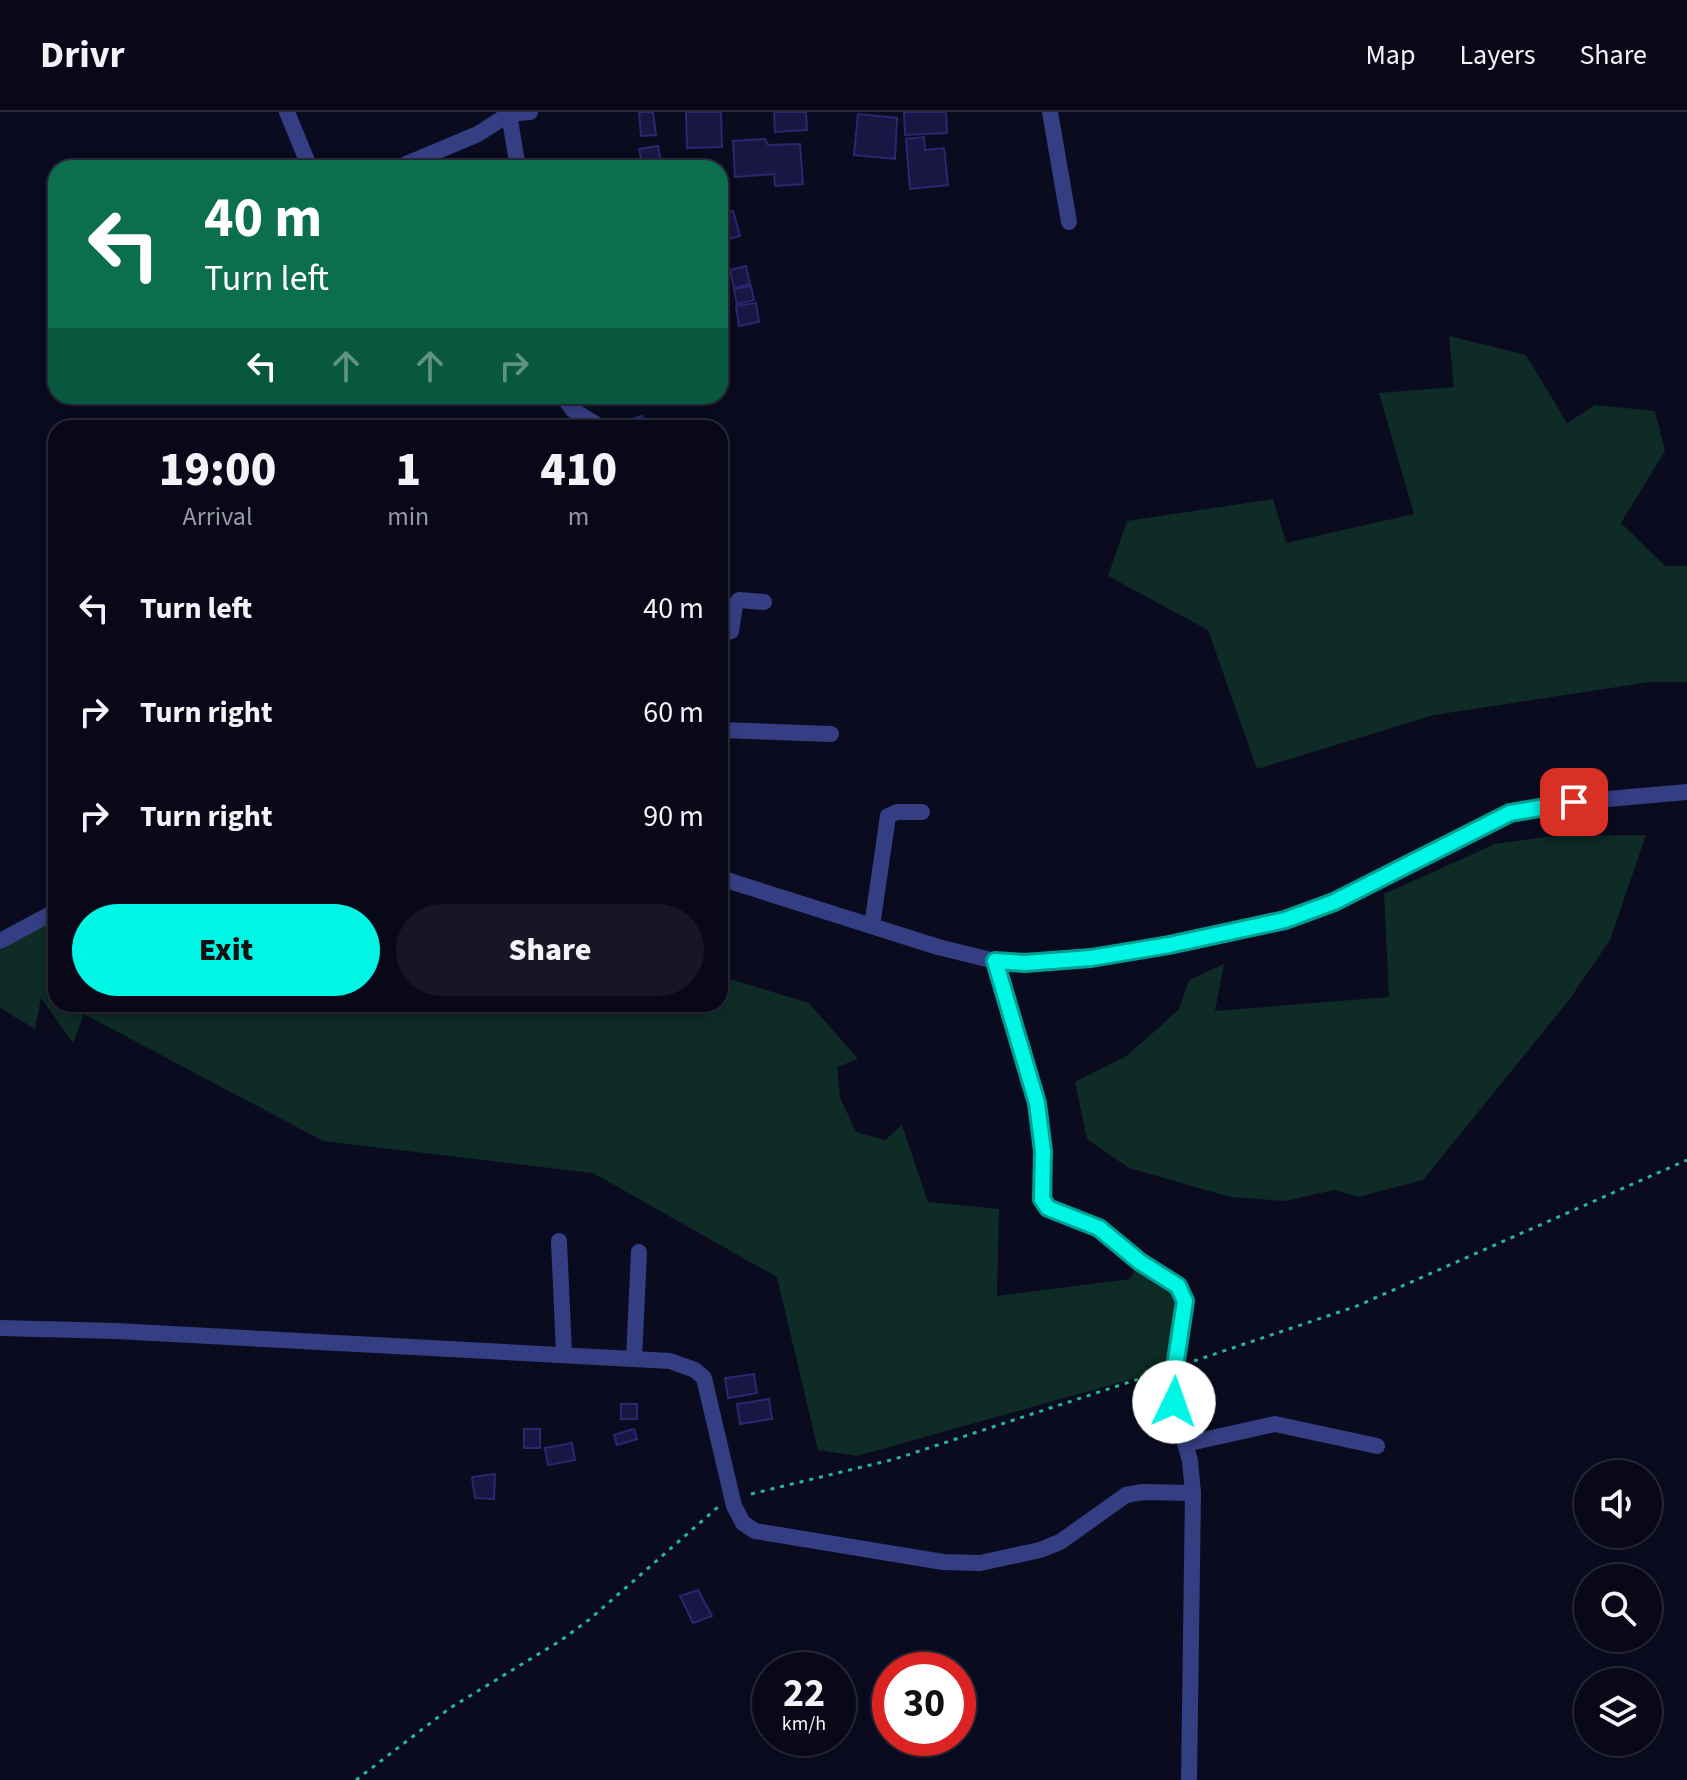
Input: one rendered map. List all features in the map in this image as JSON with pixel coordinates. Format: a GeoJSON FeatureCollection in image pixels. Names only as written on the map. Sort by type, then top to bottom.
{"type":"FeatureCollection","features":[{"type":"Feature","properties":{"kind":"street"},"geometry":{"type":"LineString","coordinates":[[287,112],[307,160]]}},
{"type":"Feature","properties":{"kind":"street"},"geometry":{"type":"LineString","coordinates":[[416,160],[478,134],[509,113],[530,112]]}},
{"type":"Feature","properties":{"kind":"street"},"geometry":{"type":"LineString","coordinates":[[1050,112],[1069,222]]}},
{"type":"Feature","properties":{"kind":"street"},"geometry":{"type":"LineString","coordinates":[[509,113],[517,160]]}},
{"type":"Feature","properties":{"kind":"street"},"geometry":{"type":"LineString","coordinates":[[568,404],[589,420]]}},
{"type":"Feature","properties":{"kind":"street"},"geometry":{"type":"LineString","coordinates":[[728,632],[731,631],[735,605],[739,600],[764,602]]}},
{"type":"Feature","properties":{"kind":"street"},"geometry":{"type":"LineString","coordinates":[[728,730],[831,734]]}},
{"type":"Feature","properties":{"kind":"street"},"geometry":{"type":"LineString","coordinates":[[728,881],[995,961],[1025,963],[1091,958],[1285,920],[1334,902],[1510,813],[1574,802],[1687,792]]}},
{"type":"Feature","properties":{"kind":"street"},"geometry":{"type":"LineString","coordinates":[[872,926],[888,816],[897,812],[922,812]]}},
{"type":"Feature","properties":{"kind":"street"},"geometry":{"type":"LineString","coordinates":[[0,941],[48,915]]}},
{"type":"Feature","properties":{"kind":"street"},"geometry":{"type":"LineString","coordinates":[[995,961],[1037,1103],[1043,1151],[1042,1199],[1045,1205],[1059,1214],[1099,1228],[1140,1262],[1178,1286],[1185,1301],[1174,1378],[1177,1420],[1185,1444],[1193,1493],[1189,1780]]}},
{"type":"Feature","properties":{"kind":"street"},"geometry":{"type":"LineString","coordinates":[[559,1241],[564,1354]]}},
{"type":"Feature","properties":{"kind":"street"},"geometry":{"type":"LineString","coordinates":[[634,1358],[639,1252]]}},
{"type":"Feature","properties":{"kind":"street"},"geometry":{"type":"LineString","coordinates":[[0,1328],[670,1361],[695,1370],[704,1378],[733,1502],[743,1523],[755,1531],[943,1562],[980,1563],[1040,1550],[1060,1542],[1126,1495],[1143,1492],[1193,1493]]}},
{"type":"Feature","properties":{"kind":"street"},"geometry":{"type":"LineString","coordinates":[[1185,1444],[1275,1424],[1377,1446]]}},
{"type":"Feature","properties":{"kind":"path"},"geometry":{"type":"LineString","coordinates":[[356,1780],[450,1708],[560,1641],[590,1619],[712,1511],[733,1502],[895,1459],[1174,1378],[1357,1306],[1687,1160]]}},
{"type":"Feature","properties":{"kind":"green space"},"geometry":{"type":"Polygon","coordinates":[[[1449,336],[1526,355],[1567,423],[1595,405],[1655,411],[1665,451],[1621,523],[1665,566],[1687,566],[1687,682],[1650,682],[1434,715],[1257,769],[1208,630],[1108,576],[1127,521],[1273,499],[1286,543],[1414,514],[1379,393],[1454,387],[1449,336]]]}},
{"type":"Feature","properties":{"kind":"green space"},"geometry":{"type":"Polygon","coordinates":[[[1646,835],[1610,940],[1569,1000],[1423,1180],[1358,1197],[1334,1190],[1285,1201],[1230,1197],[1129,1168],[1087,1139],[1075,1082],[1125,1057],[1154,1032],[1179,1009],[1189,980],[1224,964],[1215,1011],[1389,997],[1384,894],[1495,844],[1552,836],[1646,835]]]}},
{"type":"Feature","properties":{"kind":"green space"},"geometry":{"type":"Polygon","coordinates":[[[48,915],[48,1008],[41,998],[35,1029],[0,1008],[0,941],[48,915]]]}},
{"type":"Feature","properties":{"kind":"green space"},"geometry":{"type":"Polygon","coordinates":[[[728,978],[809,1003],[858,1059],[837,1067],[840,1097],[856,1132],[885,1140],[902,1125],[928,1202],[999,1209],[997,1296],[1130,1279],[1140,1262],[1182,1292],[1175,1367],[857,1456],[818,1450],[777,1277],[593,1173],[323,1141],[84,1014],[73,1043],[51,1012],[728,1012],[728,978]]]}},
{"type":"Feature","properties":{"kind":"building"},"geometry":{"type":"Polygon","coordinates":[[[639,112],[653,112],[656,135],[641,136],[639,112]]]}},
{"type":"Feature","properties":{"kind":"building"},"geometry":{"type":"Polygon","coordinates":[[[686,112],[721,112],[722,147],[687,148],[686,112]]]}},
{"type":"Feature","properties":{"kind":"building"},"geometry":{"type":"Polygon","coordinates":[[[774,112],[806,112],[807,130],[775,132],[774,112]]]}},
{"type":"Feature","properties":{"kind":"building"},"geometry":{"type":"Polygon","coordinates":[[[904,112],[946,112],[947,133],[905,135],[904,112]]]}},
{"type":"Feature","properties":{"kind":"building"},"geometry":{"type":"Polygon","coordinates":[[[858,114],[897,118],[895,159],[854,155],[858,114]]]}},
{"type":"Feature","properties":{"kind":"building"},"geometry":{"type":"Polygon","coordinates":[[[924,137],[925,150],[944,148],[948,185],[910,189],[906,139],[924,137]]]}},
{"type":"Feature","properties":{"kind":"building"},"geometry":{"type":"Polygon","coordinates":[[[765,139],[768,145],[800,144],[803,184],[775,186],[774,174],[735,177],[733,141],[765,139]]]}},
{"type":"Feature","properties":{"kind":"building"},"geometry":{"type":"Polygon","coordinates":[[[658,146],[661,160],[641,160],[639,149],[658,146]]]}},
{"type":"Feature","properties":{"kind":"building"},"geometry":{"type":"Polygon","coordinates":[[[733,211],[740,236],[728,239],[728,212],[733,211]]]}},
{"type":"Feature","properties":{"kind":"building"},"geometry":{"type":"Polygon","coordinates":[[[746,266],[750,284],[734,288],[730,270],[746,266]]]}},
{"type":"Feature","properties":{"kind":"building"},"geometry":{"type":"Polygon","coordinates":[[[751,286],[754,300],[737,304],[734,289],[751,286]]]}},
{"type":"Feature","properties":{"kind":"building"},"geometry":{"type":"Polygon","coordinates":[[[756,303],[759,322],[739,326],[736,306],[756,303]]]}},
{"type":"Feature","properties":{"kind":"building"},"geometry":{"type":"Polygon","coordinates":[[[754,1374],[757,1393],[728,1398],[725,1378],[754,1374]]]}},
{"type":"Feature","properties":{"kind":"building"},"geometry":{"type":"Polygon","coordinates":[[[769,1399],[772,1419],[740,1424],[737,1404],[769,1399]]]}},
{"type":"Feature","properties":{"kind":"building"},"geometry":{"type":"Polygon","coordinates":[[[621,1404],[637,1404],[637,1419],[621,1419],[621,1404]]]}},
{"type":"Feature","properties":{"kind":"building"},"geometry":{"type":"Polygon","coordinates":[[[524,1429],[540,1429],[540,1448],[524,1448],[524,1429]]]}},
{"type":"Feature","properties":{"kind":"building"},"geometry":{"type":"Polygon","coordinates":[[[634,1429],[637,1439],[617,1445],[614,1435],[634,1429]]]}},
{"type":"Feature","properties":{"kind":"building"},"geometry":{"type":"Polygon","coordinates":[[[572,1443],[575,1460],[548,1465],[545,1448],[572,1443]]]}},
{"type":"Feature","properties":{"kind":"building"},"geometry":{"type":"Polygon","coordinates":[[[495,1474],[494,1499],[475,1498],[472,1477],[495,1474]]]}},
{"type":"Feature","properties":{"kind":"building"},"geometry":{"type":"Polygon","coordinates":[[[698,1590],[712,1616],[693,1623],[680,1596],[698,1590]]]}},
{"type":"Feature","properties":{"kind":"route"},"geometry":{"type":"LineString","coordinates":[[1174,1402],[1175,1367],[1185,1301],[1182,1292],[1171,1280],[1140,1262],[1099,1228],[1059,1214],[1045,1205],[1042,1199],[1043,1151],[1037,1103],[995,961],[1025,963],[1091,958],[1285,920],[1334,902],[1510,813],[1574,802]]}}]}
